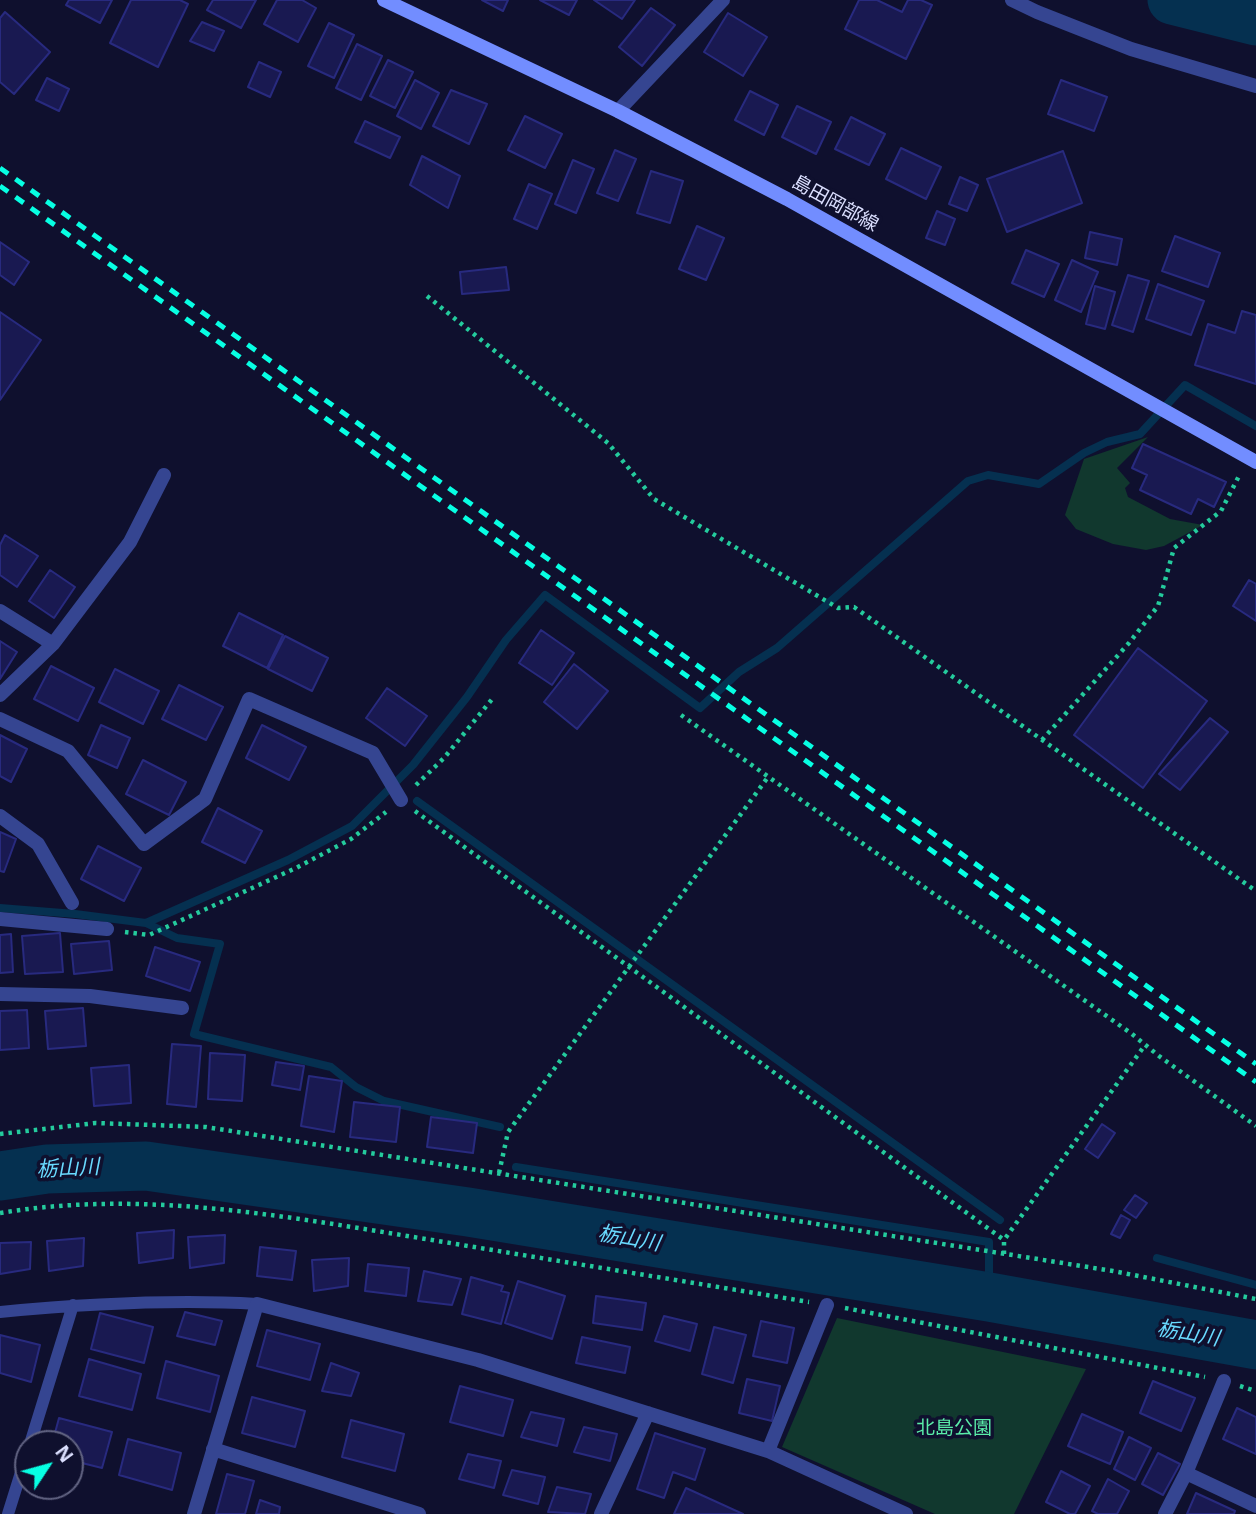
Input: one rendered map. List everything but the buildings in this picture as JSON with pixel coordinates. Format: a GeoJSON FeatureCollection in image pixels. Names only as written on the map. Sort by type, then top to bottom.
{"type":"FeatureCollection","features":[{"type":"Feature","properties":{"kind":"main road","name":"島田岡部線"},"geometry":{"type":"LineString","coordinates":[[384,0],[618,111],[787,199],[1253,461]]}},
{"type":"Feature","properties":{"kind":"street"},"geometry":{"type":"LineString","coordinates":[[618,111],[723,0]]}},
{"type":"Feature","properties":{"kind":"street"},"geometry":{"type":"LineString","coordinates":[[1012,0],[1131,49],[1256,86]]}},
{"type":"Feature","properties":{"kind":"street"},"geometry":{"type":"LineString","coordinates":[[0,695],[53,644],[130,542],[164,475]]}},
{"type":"Feature","properties":{"kind":"street"},"geometry":{"type":"LineString","coordinates":[[0,611],[53,644]]}},
{"type":"Feature","properties":{"kind":"street"},"geometry":{"type":"LineString","coordinates":[[0,719],[68,751],[144,844],[205,799],[248,699],[373,753],[401,800]]}},
{"type":"Feature","properties":{"kind":"street"},"geometry":{"type":"LineString","coordinates":[[0,816],[38,844],[72,904]]}},
{"type":"Feature","properties":{"kind":"street"},"geometry":{"type":"LineString","coordinates":[[0,919],[107,929]]}},
{"type":"Feature","properties":{"kind":"street"},"geometry":{"type":"LineString","coordinates":[[0,994],[89,996],[182,1008]]}},
{"type":"Feature","properties":{"kind":"street"},"geometry":{"type":"LineString","coordinates":[[194,1514],[257,1304],[478,1360],[768,1451],[906,1514]]}},
{"type":"Feature","properties":{"kind":"street"},"geometry":{"type":"LineString","coordinates":[[768,1451],[827,1304]]}},
{"type":"Feature","properties":{"kind":"street"},"geometry":{"type":"LineString","coordinates":[[1165,1514],[1186,1473],[1224,1381]]}},
{"type":"Feature","properties":{"kind":"street"},"geometry":{"type":"LineString","coordinates":[[601,1514],[648,1413]]}},
{"type":"Feature","properties":{"kind":"street"},"geometry":{"type":"LineString","coordinates":[[213,1450],[418,1514]]}},
{"type":"Feature","properties":{"kind":"street"},"geometry":{"type":"LineString","coordinates":[[1186,1473],[1256,1506]]}},
{"type":"Feature","properties":{"kind":"lane"},"geometry":{"type":"LineString","coordinates":[[0,1312],[73,1305],[219,1302],[257,1304]]}},
{"type":"Feature","properties":{"kind":"lane"},"geometry":{"type":"LineString","coordinates":[[34,1430],[73,1305]]}},
{"type":"Feature","properties":{"kind":"lane"},"geometry":{"type":"LineString","coordinates":[[8,1514],[14,1495]]}},
{"type":"Feature","properties":{"kind":"path"},"geometry":{"type":"LineString","coordinates":[[427,296],[608,443],[654,499],[838,608],[855,607],[1256,891]]}},
{"type":"Feature","properties":{"kind":"path"},"geometry":{"type":"LineString","coordinates":[[1042,740],[1129,643],[1158,606],[1174,548],[1221,511],[1253,461]]}},
{"type":"Feature","properties":{"kind":"path"},"geometry":{"type":"LineString","coordinates":[[107,929],[149,935],[351,839],[401,800],[444,758],[493,698]]}},
{"type":"Feature","properties":{"kind":"path"},"geometry":{"type":"LineString","coordinates":[[681,715],[1256,1126]]}},
{"type":"Feature","properties":{"kind":"path"},"geometry":{"type":"LineString","coordinates":[[499,1173],[508,1132],[768,778]]}},
{"type":"Feature","properties":{"kind":"path"},"geometry":{"type":"LineString","coordinates":[[401,800],[1004,1240]]}},
{"type":"Feature","properties":{"kind":"path"},"geometry":{"type":"LineString","coordinates":[[1004,1254],[1004,1240],[1145,1045]]}},
{"type":"Feature","properties":{"kind":"path"},"geometry":{"type":"LineString","coordinates":[[0,1134],[96,1123],[206,1126],[1113,1271],[1256,1299]]}},
{"type":"Feature","properties":{"kind":"path"},"geometry":{"type":"LineString","coordinates":[[0,1213],[37,1207],[111,1202],[195,1205],[318,1221],[827,1304],[1224,1381]]}},
{"type":"Feature","properties":{"kind":"green space"},"geometry":{"type":"Polygon","coordinates":[[[1148,437],[1117,468],[1130,483],[1125,488],[1128,497],[1170,519],[1203,525],[1164,546],[1146,550],[1113,544],[1076,529],[1065,515],[1084,459],[1148,437]]]}},
{"type":"Feature","properties":{"kind":"green space","name":"北島公園"},"geometry":{"type":"Polygon","coordinates":[[[837,1318],[1086,1369],[1014,1514],[935,1514],[782,1447],[837,1318]]]}},
{"type":"Feature","properties":{"kind":"waterway"},"geometry":{"type":"LineString","coordinates":[[1172,0],[1256,21]]}},
{"type":"Feature","properties":{"kind":"waterway"},"geometry":{"type":"LineString","coordinates":[[0,908],[146,923],[288,860],[352,826],[413,765],[467,697],[506,640],[545,595],[700,708],[739,672],[777,648],[968,481],[988,475],[1039,484],[1084,453],[1107,442],[1140,434],[1185,385],[1256,426]]}},
{"type":"Feature","properties":{"kind":"waterway"},"geometry":{"type":"LineString","coordinates":[[417,801],[1000,1220]]}},
{"type":"Feature","properties":{"kind":"waterway"},"geometry":{"type":"LineString","coordinates":[[146,923],[177,938],[220,944],[194,1034],[331,1067],[356,1087],[384,1101],[500,1127]]}},
{"type":"Feature","properties":{"kind":"waterway","name":"栃山川"},"geometry":{"type":"LineString","coordinates":[[0,1176],[47,1169],[146,1166],[468,1212],[989,1297],[1256,1345]]}},
{"type":"Feature","properties":{"kind":"waterway"},"geometry":{"type":"LineString","coordinates":[[516,1167],[989,1242],[989,1297]]}},
{"type":"Feature","properties":{"kind":"waterway"},"geometry":{"type":"LineString","coordinates":[[1157,1258],[1256,1285]]}},
{"type":"Feature","properties":{"kind":"railway"},"geometry":{"type":"LineString","coordinates":[[0,168],[1256,1064]]}},
{"type":"Feature","properties":{"kind":"railway"},"geometry":{"type":"LineString","coordinates":[[0,186],[1256,1082]]}}]}
